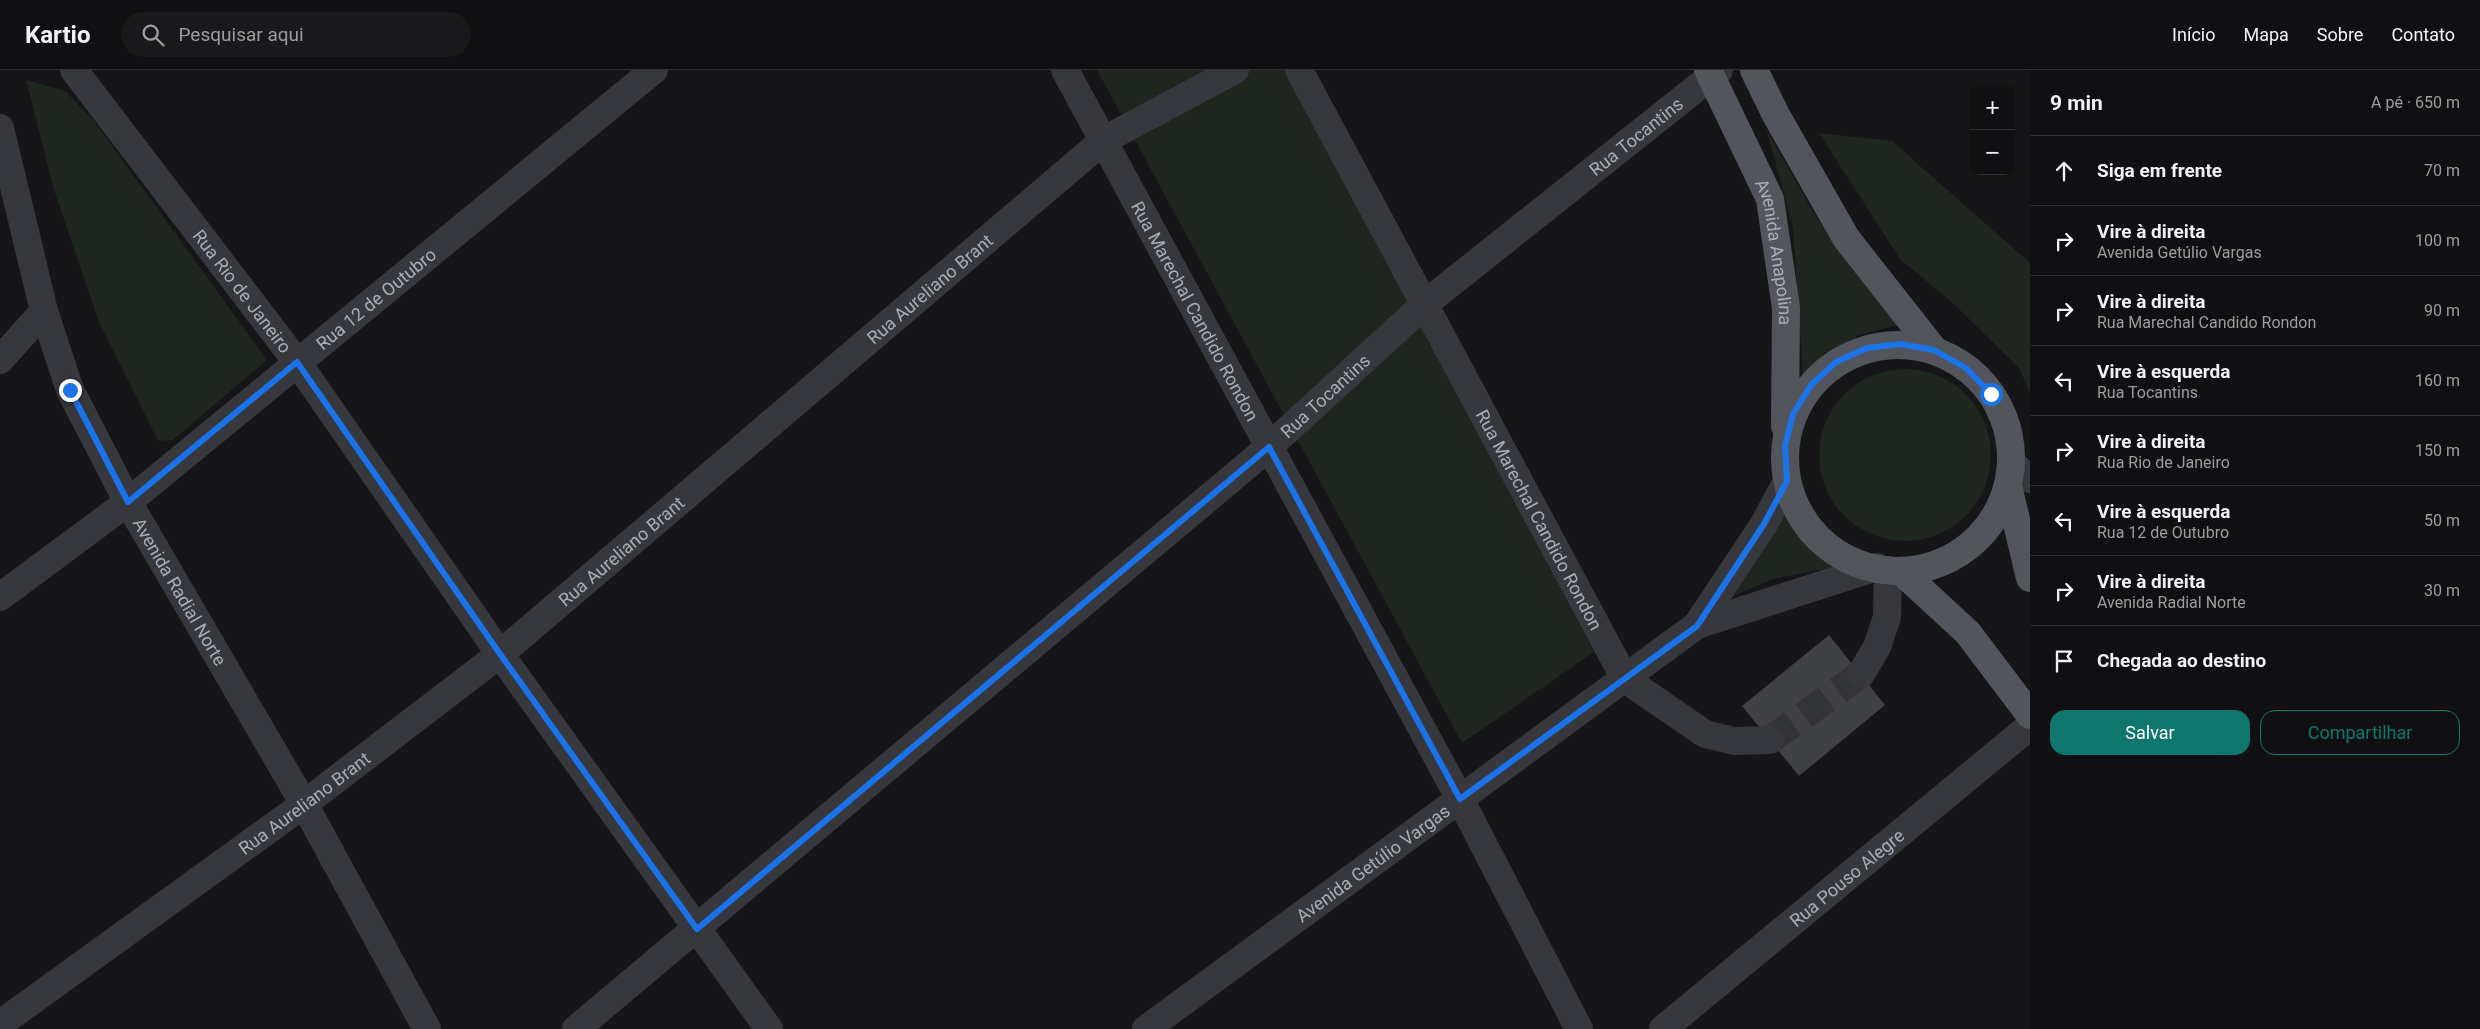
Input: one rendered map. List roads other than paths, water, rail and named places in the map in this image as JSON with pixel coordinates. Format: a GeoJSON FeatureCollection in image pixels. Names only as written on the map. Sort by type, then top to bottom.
{"type":"FeatureCollection","features":[{"type":"Feature","properties":{"kind":"main road"},"geometry":{"type":"LineString","coordinates":[[1754,70],[1776,115],[1846,238],[1934,350]]}},
{"type":"Feature","properties":{"kind":"main road","name":"Avenida Anapolina"},"geometry":{"type":"LineString","coordinates":[[1713,72],[1770,200],[1786,308],[1785,446]]}},
{"type":"Feature","properties":{"kind":"main road"},"geometry":{"type":"LineString","coordinates":[[2016,477],[1995,517],[1974,543],[1931,566],[1889,570],[1849,561],[1820,541],[1799,514],[1787,481],[1785,446],[1793,414],[1811,385],[1836,362],[1867,348],[1900,344],[1934,350],[1966,368],[1991,394],[2007,428],[2016,477],[2030,578]]}},
{"type":"Feature","properties":{"kind":"main road"},"geometry":{"type":"LineString","coordinates":[[1889,570],[1968,633],[2030,715]]}},
{"type":"Feature","properties":{"kind":"street","name":"Rua Rio de Janeiro"},"geometry":{"type":"LineString","coordinates":[[74,70],[297,362],[500,654],[769,1029]]}},
{"type":"Feature","properties":{"kind":"street","name":"Rua 12 de Outubro"},"geometry":{"type":"LineString","coordinates":[[0,597],[128,502],[654,70]]}},
{"type":"Feature","properties":{"kind":"street","name":"Rua Marechal Candido Rondon"},"geometry":{"type":"LineString","coordinates":[[1065,70],[1460,799],[1579,1029]]}},
{"type":"Feature","properties":{"kind":"street","name":"Rua Aureliano Brant"},"geometry":{"type":"LineString","coordinates":[[0,1024],[304,804],[500,654],[1104,140],[1234,70]]}},
{"type":"Feature","properties":{"kind":"street","name":"Rua Marechal Candido Rondon"},"geometry":{"type":"LineString","coordinates":[[1299,70],[1426,303],[1625,679]]}},
{"type":"Feature","properties":{"kind":"street","name":"Rua Tocantins"},"geometry":{"type":"LineString","coordinates":[[576,1029],[1269,447],[1426,303],[1713,72]]}},
{"type":"Feature","properties":{"kind":"street","name":"Avenida Radial Norte"},"geometry":{"type":"LineString","coordinates":[[0,128],[44,311],[70,390],[128,502],[304,804],[427,1029]]}},
{"type":"Feature","properties":{"kind":"street"},"geometry":{"type":"LineString","coordinates":[[0,360],[44,311]]}},
{"type":"Feature","properties":{"kind":"street","name":"Avenida Getúlio Vargas"},"geometry":{"type":"LineString","coordinates":[[1697,626],[1764,524],[1787,481]]}},
{"type":"Feature","properties":{"kind":"street"},"geometry":{"type":"LineString","coordinates":[[1861,674],[1877,647],[1887,617],[1889,570]]}},
{"type":"Feature","properties":{"kind":"street","name":"Avenida Getúlio Vargas"},"geometry":{"type":"LineString","coordinates":[[1146,1029],[1697,626],[1889,570]]}},
{"type":"Feature","properties":{"kind":"street"},"geometry":{"type":"LineString","coordinates":[[1625,679],[1704,734],[1734,741],[1770,740]]}},
{"type":"Feature","properties":{"kind":"street","name":"Rua Pouso Alegre"},"geometry":{"type":"LineString","coordinates":[[1663,1029],[2030,726]]}},
{"type":"Feature","properties":{"kind":"tunnel"},"geometry":{"type":"LineString","coordinates":[[1770,740],[1861,674]]}}]}
